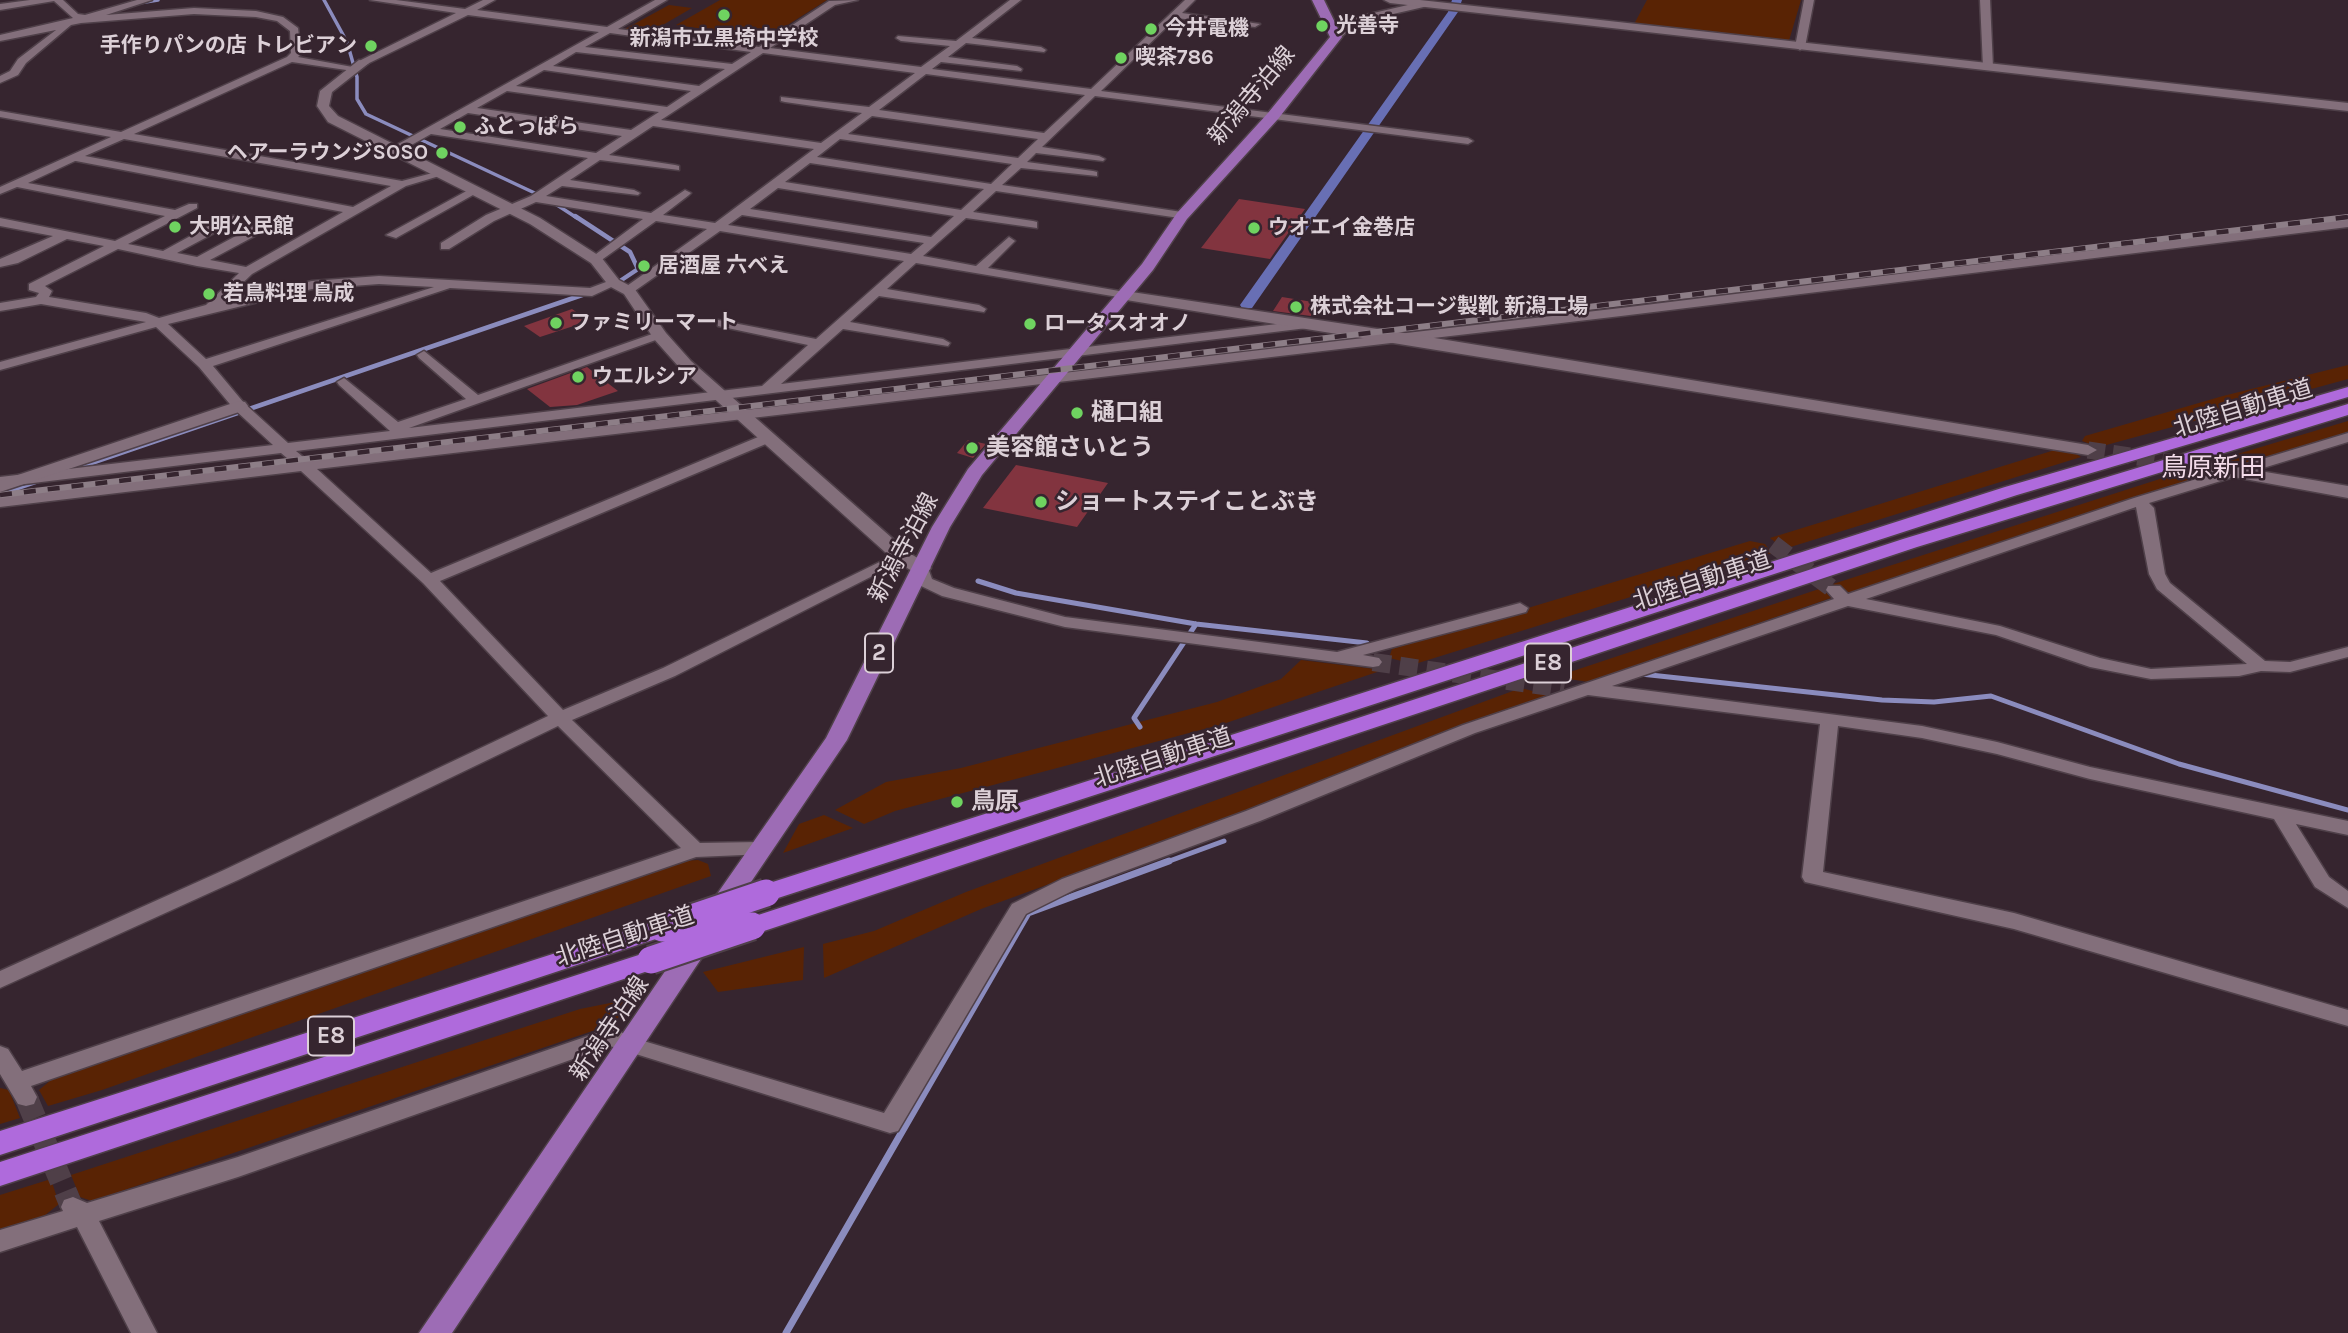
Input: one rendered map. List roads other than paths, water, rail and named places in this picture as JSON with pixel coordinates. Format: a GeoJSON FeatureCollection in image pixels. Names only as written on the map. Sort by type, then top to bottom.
{"type":"FeatureCollection","features":[{"type":"Feature","properties":{"kind":"highway","name":"北陸自動車道"},"geometry":{"type":"LineString","coordinates":[[0,1143],[1972,503],[2348,391]]}},
{"type":"Feature","properties":{"kind":"highway","name":"北陸自動車道"},"geometry":{"type":"LineString","coordinates":[[0,1174],[1910,543],[2348,409]]}},
{"type":"Feature","properties":{"kind":"main road"},"geometry":{"type":"LineString","coordinates":[[1318,0],[1329,17],[1336,37]]}},
{"type":"Feature","properties":{"kind":"main road","name":"新潟寺泊線"},"geometry":{"type":"LineString","coordinates":[[434,1333],[631,1046],[759,849],[836,740],[921,568],[974,473],[1125,296],[1182,216],[1273,116],[1336,37]]}},
{"type":"Feature","properties":{"kind":"street"},"geometry":{"type":"LineString","coordinates":[[0,7],[50,0]]}},
{"type":"Feature","properties":{"kind":"street"},"geometry":{"type":"LineString","coordinates":[[58,0],[75,16],[76,21]]}},
{"type":"Feature","properties":{"kind":"street"},"geometry":{"type":"LineString","coordinates":[[0,38],[76,21],[143,0]]}},
{"type":"Feature","properties":{"kind":"street"},"geometry":{"type":"LineString","coordinates":[[375,0],[1468,141]]}},
{"type":"Feature","properties":{"kind":"street"},"geometry":{"type":"LineString","coordinates":[[490,0],[358,65],[326,91],[324,106],[333,119],[535,221],[596,260],[614,283],[629,291],[660,336],[718,393],[902,557],[921,568],[925,582],[947,592],[1065,622],[1373,662]]}},
{"type":"Feature","properties":{"kind":"street"},"geometry":{"type":"LineString","coordinates":[[396,150],[662,0]]}},
{"type":"Feature","properties":{"kind":"street"},"geometry":{"type":"LineString","coordinates":[[445,246],[490,218],[511,211],[535,198],[832,3],[853,0]]}},
{"type":"Feature","properties":{"kind":"street"},"geometry":{"type":"LineString","coordinates":[[629,291],[740,211],[1016,0]]}},
{"type":"Feature","properties":{"kind":"street"},"geometry":{"type":"LineString","coordinates":[[768,388],[995,186],[1190,0]]}},
{"type":"Feature","properties":{"kind":"street"},"geometry":{"type":"LineString","coordinates":[[1390,0],[1463,4],[1800,47],[2348,107]]}},
{"type":"Feature","properties":{"kind":"street"},"geometry":{"type":"LineString","coordinates":[[1800,47],[1809,0]]}},
{"type":"Feature","properties":{"kind":"street"},"geometry":{"type":"LineString","coordinates":[[1985,0],[1989,67]]}},
{"type":"Feature","properties":{"kind":"street"},"geometry":{"type":"LineString","coordinates":[[1336,37],[1355,20],[1425,4]]}},
{"type":"Feature","properties":{"kind":"street"},"geometry":{"type":"LineString","coordinates":[[0,80],[14,73],[22,61],[76,21],[194,11],[256,14],[280,19],[295,30],[296,54],[291,59],[0,191]]}},
{"type":"Feature","properties":{"kind":"street"},"geometry":{"type":"LineString","coordinates":[[1174,15],[1255,23]]}},
{"type":"Feature","properties":{"kind":"street"},"geometry":{"type":"LineString","coordinates":[[901,38],[1041,50]]}},
{"type":"Feature","properties":{"kind":"street"},"geometry":{"type":"LineString","coordinates":[[575,49],[733,67]]}},
{"type":"Feature","properties":{"kind":"street"},"geometry":{"type":"LineString","coordinates":[[291,59],[358,65]]}},
{"type":"Feature","properties":{"kind":"street"},"geometry":{"type":"LineString","coordinates":[[940,59],[1017,69]]}},
{"type":"Feature","properties":{"kind":"street"},"geometry":{"type":"LineString","coordinates":[[541,67],[700,89]]}},
{"type":"Feature","properties":{"kind":"street"},"geometry":{"type":"LineString","coordinates":[[506,88],[667,110]]}},
{"type":"Feature","properties":{"kind":"street"},"geometry":{"type":"LineString","coordinates":[[785,99],[1047,138]]}},
{"type":"Feature","properties":{"kind":"street"},"geometry":{"type":"LineString","coordinates":[[468,110],[633,134]]}},
{"type":"Feature","properties":{"kind":"street"},"geometry":{"type":"LineString","coordinates":[[0,114],[402,184]]}},
{"type":"Feature","properties":{"kind":"street"},"geometry":{"type":"LineString","coordinates":[[650,122],[823,147]]}},
{"type":"Feature","properties":{"kind":"street"},"geometry":{"type":"LineString","coordinates":[[429,131],[675,168]]}},
{"type":"Feature","properties":{"kind":"street"},"geometry":{"type":"LineString","coordinates":[[839,136],[1093,174]]}},
{"type":"Feature","properties":{"kind":"street"},"geometry":{"type":"LineString","coordinates":[[1035,149],[1099,159]]}},
{"type":"Feature","properties":{"kind":"street"},"geometry":{"type":"LineString","coordinates":[[76,158],[356,211]]}},
{"type":"Feature","properties":{"kind":"street"},"geometry":{"type":"LineString","coordinates":[[807,159],[1182,216]]}},
{"type":"Feature","properties":{"kind":"street"},"geometry":{"type":"LineString","coordinates":[[211,307],[248,271],[402,184],[440,174]]}},
{"type":"Feature","properties":{"kind":"street"},"geometry":{"type":"LineString","coordinates":[[0,181],[176,214]]}},
{"type":"Feature","properties":{"kind":"street"},"geometry":{"type":"LineString","coordinates":[[559,182],[634,192]]}},
{"type":"Feature","properties":{"kind":"street"},"geometry":{"type":"LineString","coordinates":[[775,184],[1033,225]]}},
{"type":"Feature","properties":{"kind":"street"},"geometry":{"type":"LineString","coordinates":[[392,236],[476,190]]}},
{"type":"Feature","properties":{"kind":"street"},"geometry":{"type":"LineString","coordinates":[[596,260],[685,193]]}},
{"type":"Feature","properties":{"kind":"street"},"geometry":{"type":"LineString","coordinates":[[535,198],[718,226],[1302,325],[1398,337],[2088,450]]}},
{"type":"Feature","properties":{"kind":"street"},"geometry":{"type":"LineString","coordinates":[[41,300],[46,291],[34,287],[193,206]]}},
{"type":"Feature","properties":{"kind":"street"},"geometry":{"type":"LineString","coordinates":[[740,211],[934,241]]}},
{"type":"Feature","properties":{"kind":"street"},"geometry":{"type":"LineString","coordinates":[[164,255],[231,219]]}},
{"type":"Feature","properties":{"kind":"street"},"geometry":{"type":"LineString","coordinates":[[0,222],[248,271]]}},
{"type":"Feature","properties":{"kind":"street"},"geometry":{"type":"LineString","coordinates":[[0,502],[2348,223]]}},
{"type":"Feature","properties":{"kind":"street"},"geometry":{"type":"LineString","coordinates":[[197,262],[262,227]]}},
{"type":"Feature","properties":{"kind":"street"},"geometry":{"type":"LineString","coordinates":[[0,262],[14,260],[65,235]]}},
{"type":"Feature","properties":{"kind":"street"},"geometry":{"type":"LineString","coordinates":[[979,270],[1009,242]]}},
{"type":"Feature","properties":{"kind":"street"},"geometry":{"type":"LineString","coordinates":[[0,366],[107,335],[160,324],[211,307],[312,285],[379,280],[592,292],[614,283]]}},
{"type":"Feature","properties":{"kind":"street"},"geometry":{"type":"LineString","coordinates":[[204,364],[455,285]]}},
{"type":"Feature","properties":{"kind":"street"},"geometry":{"type":"LineString","coordinates":[[875,290],[979,309]]}},
{"type":"Feature","properties":{"kind":"street"},"geometry":{"type":"LineString","coordinates":[[0,307],[41,300],[146,317],[160,324],[204,364],[239,407],[429,580],[559,718],[695,850]]}},
{"type":"Feature","properties":{"kind":"street"},"geometry":{"type":"LineString","coordinates":[[723,323],[817,343]]}},
{"type":"Feature","properties":{"kind":"street"},"geometry":{"type":"LineString","coordinates":[[839,324],[943,343]]}},
{"type":"Feature","properties":{"kind":"street"},"geometry":{"type":"LineString","coordinates":[[20,480],[287,450],[718,393],[1073,355],[1302,325]]}},
{"type":"Feature","properties":{"kind":"street"},"geometry":{"type":"LineString","coordinates":[[370,439],[660,336]]}},
{"type":"Feature","properties":{"kind":"street"},"geometry":{"type":"LineString","coordinates":[[424,355],[476,400]]}},
{"type":"Feature","properties":{"kind":"street"},"geometry":{"type":"LineString","coordinates":[[344,382],[396,428]]}},
{"type":"Feature","properties":{"kind":"street"},"geometry":{"type":"LineString","coordinates":[[0,485],[239,407]]}},
{"type":"Feature","properties":{"kind":"street"},"geometry":{"type":"LineString","coordinates":[[0,1241],[76,1209],[238,1167],[611,1037],[631,1046],[890,1124],[1019,909],[1069,884],[1253,816],[1575,689],[1839,595],[2348,437]]}},
{"type":"Feature","properties":{"kind":"street"},"geometry":{"type":"LineString","coordinates":[[429,580],[768,438]]}},
{"type":"Feature","properties":{"kind":"street"},"geometry":{"type":"LineString","coordinates":[[2207,467],[2348,492]]}},
{"type":"Feature","properties":{"kind":"street"},"geometry":{"type":"LineString","coordinates":[[2139,501],[2146,508],[2157,574],[2163,586],[2261,666]]}},
{"type":"Feature","properties":{"kind":"street"},"geometry":{"type":"LineString","coordinates":[[0,980],[231,875],[559,718],[669,672],[902,557]]}},
{"type":"Feature","properties":{"kind":"street"},"geometry":{"type":"LineString","coordinates":[[1839,595],[2000,631],[2096,663],[2151,674],[2239,671],[2261,666],[2290,667],[2348,652]]}},
{"type":"Feature","properties":{"kind":"street"},"geometry":{"type":"LineString","coordinates":[[1334,657],[1520,608]]}},
{"type":"Feature","properties":{"kind":"street"},"geometry":{"type":"LineString","coordinates":[[1575,689],[1682,699],[1922,732],[1997,748],[2090,773],[2348,828]]}},
{"type":"Feature","properties":{"kind":"street"},"geometry":{"type":"LineString","coordinates":[[1830,719],[1812,877],[2014,921],[2348,1018]]}},
{"type":"Feature","properties":{"kind":"street"},"geometry":{"type":"LineString","coordinates":[[2280,813],[2322,882],[2348,901]]}},
{"type":"Feature","properties":{"kind":"street"},"geometry":{"type":"LineString","coordinates":[[0,1055],[22,1090],[695,850],[759,849]]}},
{"type":"Feature","properties":{"kind":"street"},"geometry":{"type":"LineString","coordinates":[[76,1209],[144,1333]]}},
{"type":"Feature","properties":{"kind":"waterway"},"geometry":{"type":"LineString","coordinates":[[133,0],[139,3],[158,0]]}},
{"type":"Feature","properties":{"kind":"waterway"},"geometry":{"type":"LineString","coordinates":[[324,0],[347,42],[357,77],[357,99],[366,114],[539,195]]}},
{"type":"Feature","properties":{"kind":"waterway"},"geometry":{"type":"LineString","coordinates":[[1247,305],[1453,12],[1457,0]]}},
{"type":"Feature","properties":{"kind":"waterway"},"geometry":{"type":"LineString","coordinates":[[554,203],[577,218]]}},
{"type":"Feature","properties":{"kind":"waterway"},"geometry":{"type":"LineString","coordinates":[[575,216],[630,252],[638,269],[617,283]]}},
{"type":"Feature","properties":{"kind":"waterway"},"geometry":{"type":"LineString","coordinates":[[71,470],[588,293]]}},
{"type":"Feature","properties":{"kind":"waterway"},"geometry":{"type":"LineString","coordinates":[[0,494],[38,481]]}},
{"type":"Feature","properties":{"kind":"waterway"},"geometry":{"type":"LineString","coordinates":[[978,581],[1016,593],[1196,624]]}},
{"type":"Feature","properties":{"kind":"waterway"},"geometry":{"type":"LineString","coordinates":[[1140,727],[1134,718],[1196,624]]}},
{"type":"Feature","properties":{"kind":"waterway"},"geometry":{"type":"LineString","coordinates":[[1196,624],[1367,643]]}},
{"type":"Feature","properties":{"kind":"waterway"},"geometry":{"type":"LineString","coordinates":[[1641,674],[1882,700],[1934,702],[1991,696],[2179,764],[2348,810]]}},
{"type":"Feature","properties":{"kind":"waterway"},"geometry":{"type":"LineString","coordinates":[[1164,863],[1224,841]]}},
{"type":"Feature","properties":{"kind":"waterway"},"geometry":{"type":"LineString","coordinates":[[786,1333],[1028,913],[1169,861]]}},
{"type":"Feature","properties":{"kind":"tunnel"},"geometry":{"type":"LineString","coordinates":[[2088,450],[2207,467]]}},
{"type":"Feature","properties":{"kind":"tunnel"},"geometry":{"type":"LineString","coordinates":[[1773,544],[1834,590]]}},
{"type":"Feature","properties":{"kind":"tunnel"},"geometry":{"type":"LineString","coordinates":[[1373,662],[1564,689]]}},
{"type":"Feature","properties":{"kind":"tunnel"},"geometry":{"type":"LineString","coordinates":[[26,1097],[71,1205]]}},
{"type":"Feature","properties":{"kind":"railway"},"geometry":{"type":"LineString","coordinates":[[0,495],[2348,217],[2339,218]]}},
{"type":"Feature","properties":{"kind":"place","name":"新潟市立黒埼中学校"},"geometry":{"type":"Point","coordinates":[724,15]}},
{"type":"Feature","properties":{"kind":"place","name":"光善寺"},"geometry":{"type":"Point","coordinates":[1322,26]}},
{"type":"Feature","properties":{"kind":"place","name":"今井電機"},"geometry":{"type":"Point","coordinates":[1151,29]}},
{"type":"Feature","properties":{"kind":"place","name":"手作りパンの店 トレビアン"},"geometry":{"type":"Point","coordinates":[371,46]}},
{"type":"Feature","properties":{"kind":"place","name":"喫茶786"},"geometry":{"type":"Point","coordinates":[1121,58]}},
{"type":"Feature","properties":{"kind":"place","name":"ふとっぱら"},"geometry":{"type":"Point","coordinates":[460,127]}},
{"type":"Feature","properties":{"kind":"place","name":"ヘアーラウンジSOSO"},"geometry":{"type":"Point","coordinates":[442,153]}},
{"type":"Feature","properties":{"kind":"place","name":"大明公民館"},"geometry":{"type":"Point","coordinates":[175,227]}},
{"type":"Feature","properties":{"kind":"place","name":"ウオエイ金巻店"},"geometry":{"type":"Point","coordinates":[1254,228]}},
{"type":"Feature","properties":{"kind":"place","name":"居酒屋 六べえ"},"geometry":{"type":"Point","coordinates":[644,266]}},
{"type":"Feature","properties":{"kind":"place","name":"若鳥料理 鳥成"},"geometry":{"type":"Point","coordinates":[209,294]}},
{"type":"Feature","properties":{"kind":"place","name":"株式会社コージ製靴 新潟工場"},"geometry":{"type":"Point","coordinates":[1296,307]}},
{"type":"Feature","properties":{"kind":"place","name":"ファミリーマート"},"geometry":{"type":"Point","coordinates":[556,323]}},
{"type":"Feature","properties":{"kind":"place","name":"ロータスオオノ"},"geometry":{"type":"Point","coordinates":[1030,324]}},
{"type":"Feature","properties":{"kind":"place","name":"ウエルシア"},"geometry":{"type":"Point","coordinates":[578,377]}},
{"type":"Feature","properties":{"kind":"place","name":"樋口組"},"geometry":{"type":"Point","coordinates":[1077,413]}},
{"type":"Feature","properties":{"kind":"place","name":"美容館さいとう"},"geometry":{"type":"Point","coordinates":[972,448]}},
{"type":"Feature","properties":{"kind":"place","name":"ショートステイことぶき"},"geometry":{"type":"Point","coordinates":[1041,502]}},
{"type":"Feature","properties":{"kind":"place","name":"鳥原"},"geometry":{"type":"Point","coordinates":[957,802]}},
{"type":"Feature","properties":{"kind":"district","name":"鳥原新田"},"geometry":{"type":"Point","coordinates":[2213,469]}}]}
